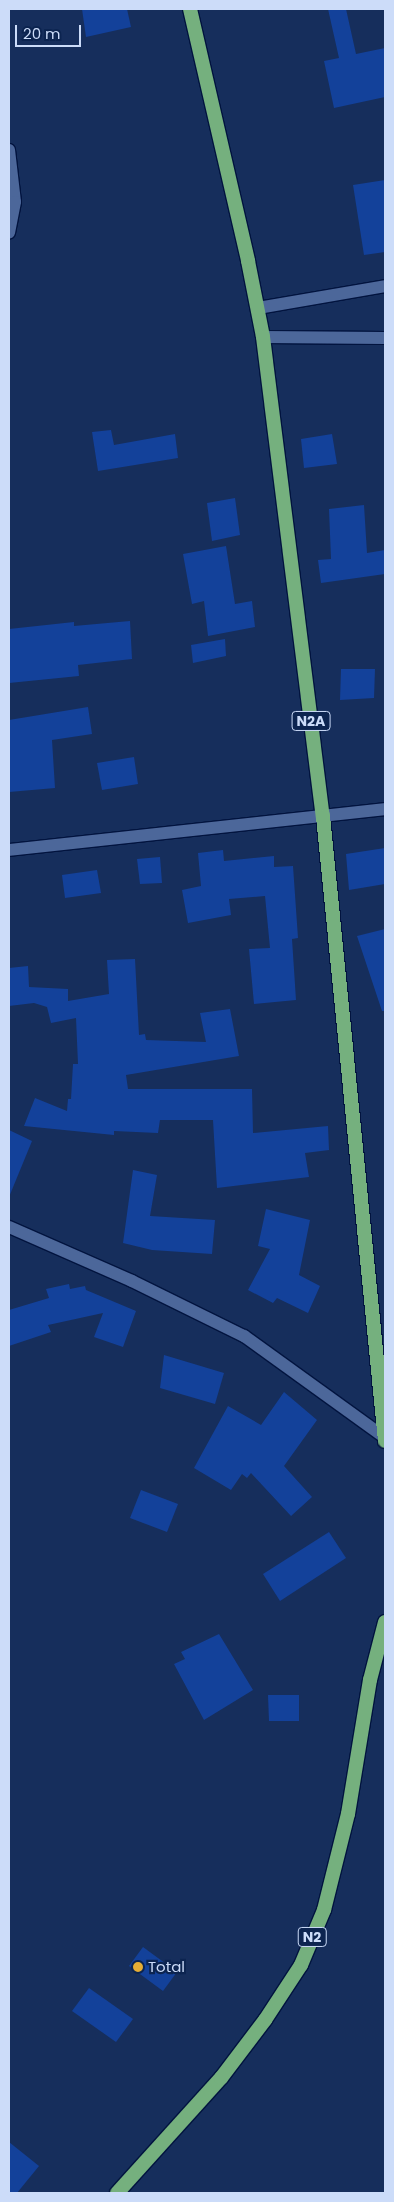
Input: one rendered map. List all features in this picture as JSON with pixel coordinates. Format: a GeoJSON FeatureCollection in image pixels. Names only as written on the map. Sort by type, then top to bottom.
{"type":"FeatureCollection","features":[{"type":"Feature","properties":{"kind":"highway","name":"N2A"},"geometry":{"type":"LineString","coordinates":[[190,9],[263,337],[323,816],[385,1439]]}},
{"type":"Feature","properties":{"kind":"highway","name":"N2"},"geometry":{"type":"LineString","coordinates":[[117,2193],[221,2078],[265,2020],[301,1965],[324,1910],[348,1814],[370,1680],[385,1622]]}},
{"type":"Feature","properties":{"kind":"street"},"geometry":{"type":"LineString","coordinates":[[9,150],[15,202],[9,232]]}},
{"type":"Feature","properties":{"kind":"street"},"geometry":{"type":"LineString","coordinates":[[258,308],[385,286]]}},
{"type":"Feature","properties":{"kind":"street"},"geometry":{"type":"LineString","coordinates":[[263,337],[385,338]]}},
{"type":"Feature","properties":{"kind":"street"},"geometry":{"type":"LineString","coordinates":[[9,850],[385,809]]}},
{"type":"Feature","properties":{"kind":"street"},"geometry":{"type":"LineString","coordinates":[[9,1227],[132,1280],[244,1336],[385,1439]]}},
{"type":"Feature","properties":{"kind":"building"},"geometry":{"type":"Polygon","coordinates":[[[82,9],[127,9],[131,27],[86,37],[82,9]]]}},
{"type":"Feature","properties":{"kind":"building"},"geometry":{"type":"Polygon","coordinates":[[[328,9],[346,9],[356,54],[385,48],[385,97],[334,108],[324,61],[339,58],[328,9]]]}},
{"type":"Feature","properties":{"kind":"building"},"geometry":{"type":"Polygon","coordinates":[[[385,180],[385,252],[364,255],[353,185],[385,180]]]}},
{"type":"Feature","properties":{"kind":"building"},"geometry":{"type":"Polygon","coordinates":[[[111,430],[114,445],[175,434],[178,458],[98,471],[92,432],[111,430]]]}},
{"type":"Feature","properties":{"kind":"building"},"geometry":{"type":"Polygon","coordinates":[[[332,434],[337,464],[304,468],[301,439],[332,434]]]}},
{"type":"Feature","properties":{"kind":"building"},"geometry":{"type":"Polygon","coordinates":[[[235,498],[240,535],[212,541],[207,503],[235,498]]]}},
{"type":"Feature","properties":{"kind":"building"},"geometry":{"type":"Polygon","coordinates":[[[364,505],[367,553],[385,550],[385,574],[321,583],[318,560],[331,559],[329,509],[364,505]]]}},
{"type":"Feature","properties":{"kind":"building"},"geometry":{"type":"Polygon","coordinates":[[[226,546],[235,604],[252,601],[255,627],[208,636],[204,601],[192,604],[183,554],[226,546]]]}},
{"type":"Feature","properties":{"kind":"building"},"geometry":{"type":"Polygon","coordinates":[[[130,621],[132,659],[78,665],[79,676],[9,683],[9,629],[74,622],[74,626],[130,621]]]}},
{"type":"Feature","properties":{"kind":"building"},"geometry":{"type":"Polygon","coordinates":[[[225,639],[226,656],[193,663],[191,645],[225,639]]]}},
{"type":"Feature","properties":{"kind":"building"},"geometry":{"type":"Polygon","coordinates":[[[341,669],[375,669],[374,698],[340,700],[341,669]]]}},
{"type":"Feature","properties":{"kind":"building"},"geometry":{"type":"Polygon","coordinates":[[[88,707],[92,734],[52,740],[55,788],[9,792],[9,720],[88,707]]]}},
{"type":"Feature","properties":{"kind":"building"},"geometry":{"type":"Polygon","coordinates":[[[134,757],[138,784],[102,790],[97,763],[134,757]]]}},
{"type":"Feature","properties":{"kind":"building"},"geometry":{"type":"Polygon","coordinates":[[[385,848],[385,884],[349,890],[346,854],[385,848]]]}},
{"type":"Feature","properties":{"kind":"building"},"geometry":{"type":"Polygon","coordinates":[[[223,850],[224,861],[274,856],[274,867],[293,866],[298,938],[292,939],[296,1000],[254,1004],[249,949],[270,948],[265,896],[229,899],[231,915],[188,923],[182,890],[201,886],[198,853],[223,850]]]}},
{"type":"Feature","properties":{"kind":"building"},"geometry":{"type":"Polygon","coordinates":[[[160,857],[162,883],[140,884],[137,859],[160,857]]]}},
{"type":"Feature","properties":{"kind":"building"},"geometry":{"type":"Polygon","coordinates":[[[97,870],[101,893],[65,898],[62,875],[97,870]]]}},
{"type":"Feature","properties":{"kind":"building"},"geometry":{"type":"Polygon","coordinates":[[[385,929],[385,1011],[382,1011],[357,936],[385,929]]]}},
{"type":"Feature","properties":{"kind":"building"},"geometry":{"type":"Polygon","coordinates":[[[135,959],[139,1035],[145,1034],[146,1040],[206,1042],[200,1013],[230,1009],[239,1056],[126,1075],[128,1089],[252,1089],[253,1133],[328,1126],[329,1150],[305,1153],[309,1177],[217,1188],[213,1120],[160,1120],[158,1133],[114,1131],[114,1135],[24,1126],[35,1098],[67,1111],[68,1099],[71,1099],[73,1064],[78,1064],[76,1018],[51,1023],[47,1007],[34,1003],[9,1006],[9,968],[28,966],[29,987],[68,989],[68,1001],[109,994],[107,960],[135,959]]]}},
{"type":"Feature","properties":{"kind":"building"},"geometry":{"type":"Polygon","coordinates":[[[9,1130],[32,1141],[9,1197],[9,1130]]]}},
{"type":"Feature","properties":{"kind":"building"},"geometry":{"type":"Polygon","coordinates":[[[133,1170],[157,1175],[150,1216],[215,1220],[212,1254],[152,1250],[123,1243],[133,1170]]]}},
{"type":"Feature","properties":{"kind":"building"},"geometry":{"type":"Polygon","coordinates":[[[266,1209],[310,1220],[299,1275],[320,1286],[308,1313],[277,1298],[273,1303],[248,1290],[270,1249],[258,1246],[266,1209]]]}},
{"type":"Feature","properties":{"kind":"building"},"geometry":{"type":"Polygon","coordinates":[[[69,1284],[70,1289],[85,1286],[86,1290],[136,1311],[123,1347],[94,1337],[103,1313],[48,1325],[51,1332],[9,1346],[9,1310],[49,1298],[46,1289],[69,1284]]]}},
{"type":"Feature","properties":{"kind":"building"},"geometry":{"type":"Polygon","coordinates":[[[164,1355],[224,1373],[215,1404],[160,1388],[164,1355]]]}},
{"type":"Feature","properties":{"kind":"building"},"geometry":{"type":"Polygon","coordinates":[[[284,1392],[317,1420],[284,1466],[312,1497],[291,1516],[251,1473],[247,1478],[242,1474],[231,1490],[194,1468],[228,1406],[261,1425],[284,1392]]]}},
{"type":"Feature","properties":{"kind":"building"},"geometry":{"type":"Polygon","coordinates":[[[141,1490],[178,1504],[167,1532],[130,1518],[141,1490]]]}},
{"type":"Feature","properties":{"kind":"building"},"geometry":{"type":"Polygon","coordinates":[[[329,1532],[346,1558],[280,1601],[263,1574],[329,1532]]]}},
{"type":"Feature","properties":{"kind":"building"},"geometry":{"type":"Polygon","coordinates":[[[219,1634],[253,1690],[204,1720],[174,1664],[185,1659],[181,1652],[219,1634]]]}},
{"type":"Feature","properties":{"kind":"building"},"geometry":{"type":"Polygon","coordinates":[[[268,1695],[299,1695],[299,1721],[269,1721],[268,1695]]]}},
{"type":"Feature","properties":{"kind":"building"},"geometry":{"type":"Polygon","coordinates":[[[143,1947],[177,1972],[163,1991],[129,1966],[143,1947]]]}},
{"type":"Feature","properties":{"kind":"building"},"geometry":{"type":"Polygon","coordinates":[[[89,1988],[133,2019],[116,2042],[72,2011],[89,1988]]]}},
{"type":"Feature","properties":{"kind":"building"},"geometry":{"type":"Polygon","coordinates":[[[9,2142],[39,2166],[17,2193],[9,2193],[9,2142]]]}},
{"type":"Feature","properties":{"kind":"place","name":"Total"},"geometry":{"type":"Point","coordinates":[138,1967]}}]}
